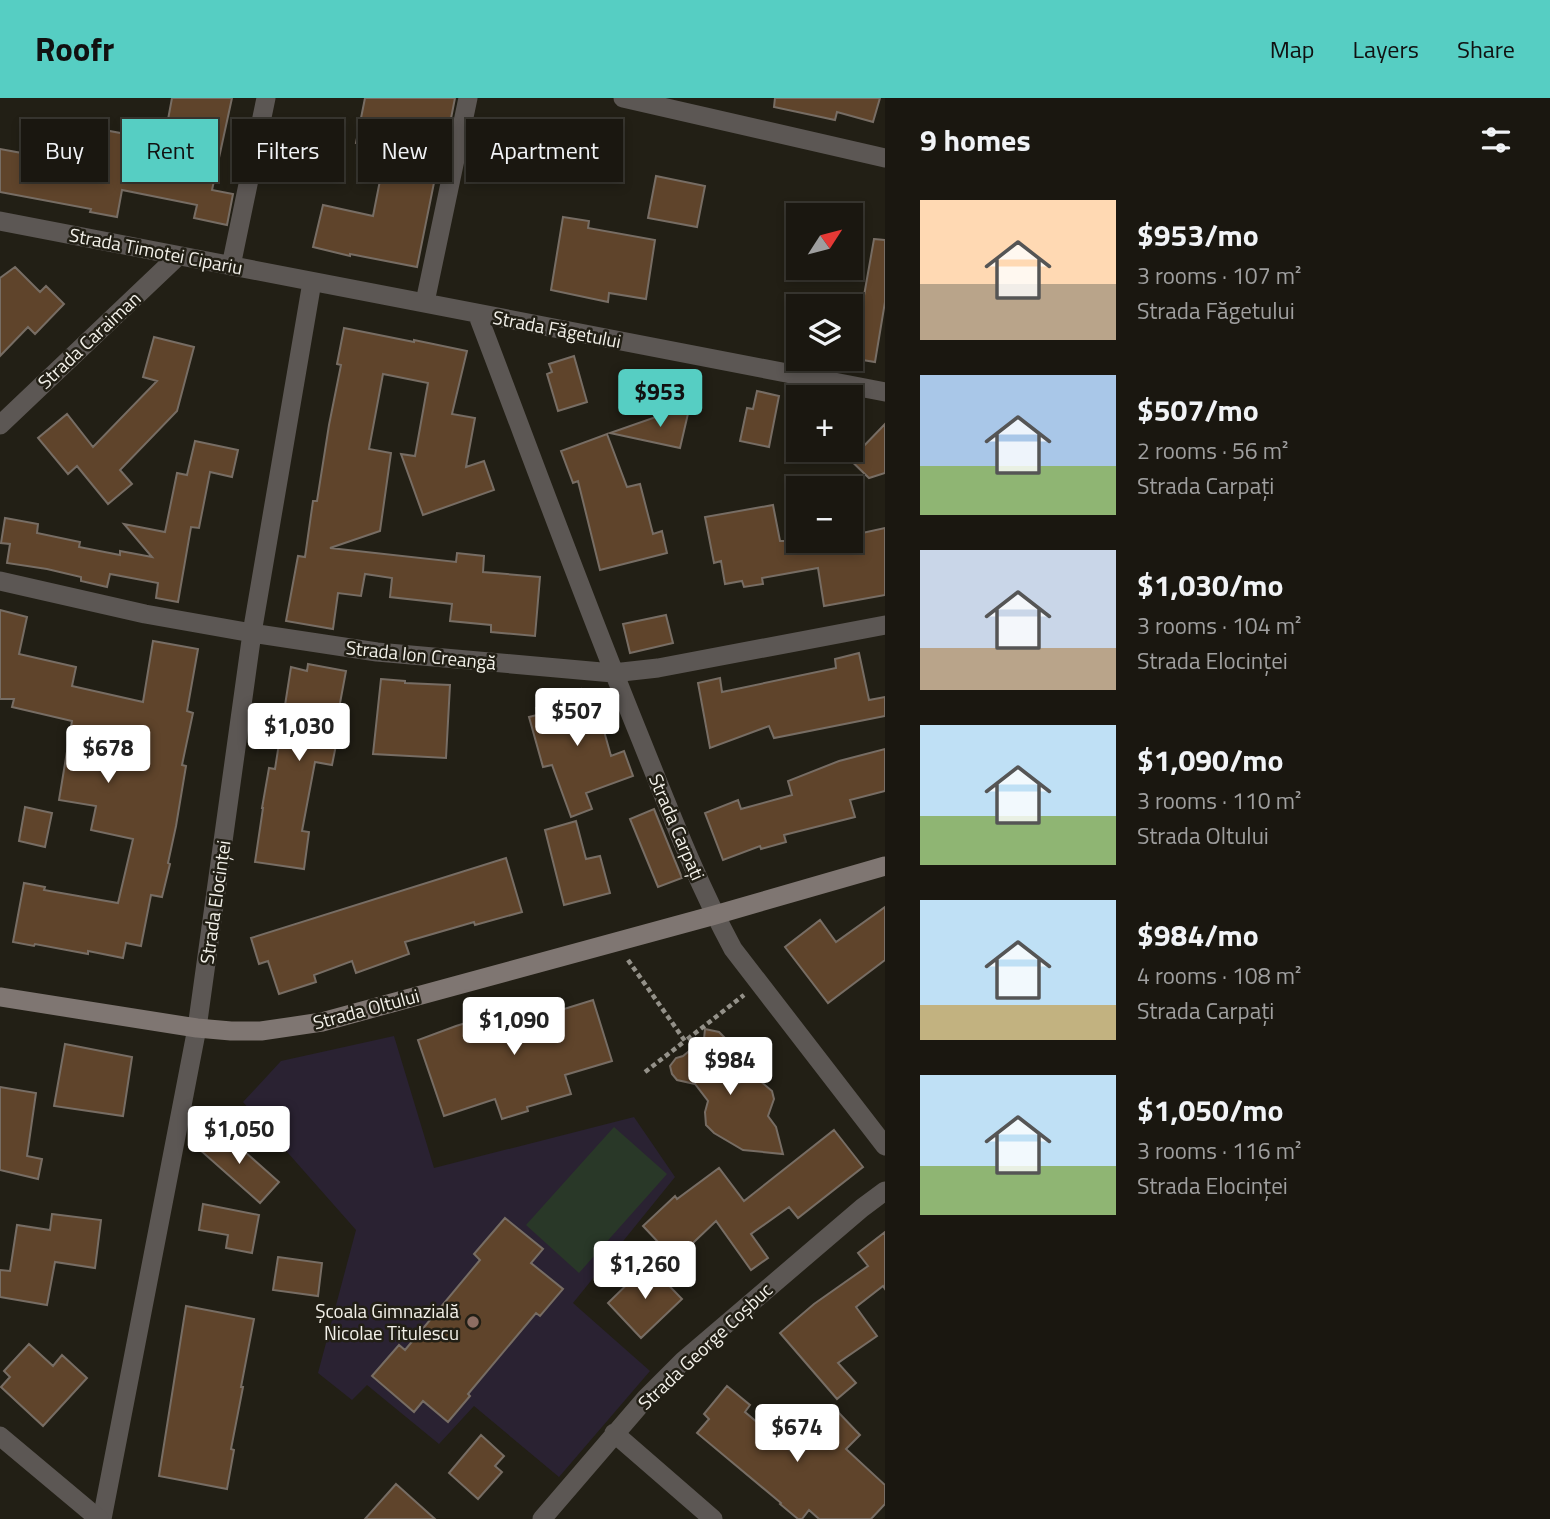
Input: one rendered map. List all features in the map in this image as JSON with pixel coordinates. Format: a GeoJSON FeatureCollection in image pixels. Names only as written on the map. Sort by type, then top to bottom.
{"type":"FeatureCollection","features":[{"type":"Feature","properties":{"kind":"main road","name":"Strada Oltului"},"geometry":{"type":"LineString","coordinates":[[0,997],[197,1028],[261,1031],[322,1022],[885,866]]}},
{"type":"Feature","properties":{"kind":"street"},"geometry":{"type":"LineString","coordinates":[[231,266],[267,98]]}},
{"type":"Feature","properties":{"kind":"street"},"geometry":{"type":"LineString","coordinates":[[425,302],[468,98]]}},
{"type":"Feature","properties":{"kind":"street"},"geometry":{"type":"LineString","coordinates":[[623,98],[885,158]]}},
{"type":"Feature","properties":{"kind":"street","name":"Strada Timotei Cipariu"},"geometry":{"type":"LineString","coordinates":[[0,221],[312,282]]}},
{"type":"Feature","properties":{"kind":"street","name":"Strada Caraiman"},"geometry":{"type":"LineString","coordinates":[[0,425],[178,256]]}},
{"type":"Feature","properties":{"kind":"street","name":"Strada Făgetului"},"geometry":{"type":"LineString","coordinates":[[312,282],[885,392]]}},
{"type":"Feature","properties":{"kind":"street","name":"Strada Elocinței"},"geometry":{"type":"LineString","coordinates":[[101,1519],[197,1028],[252,633],[312,282]]}},
{"type":"Feature","properties":{"kind":"street","name":"Strada Carpați"},"geometry":{"type":"LineString","coordinates":[[477,313],[613,673],[691,864],[715,915],[733,948],[885,1146]]}},
{"type":"Feature","properties":{"kind":"street","name":"Strada Ion Creangă"},"geometry":{"type":"LineString","coordinates":[[0,581],[145,614],[377,652],[613,673],[658,668],[885,625]]}},
{"type":"Feature","properties":{"kind":"street","name":"Strada George Coșbuc"},"geometry":{"type":"LineString","coordinates":[[542,1519],[614,1433],[683,1361],[885,1191]]}},
{"type":"Feature","properties":{"kind":"street"},"geometry":{"type":"LineString","coordinates":[[614,1433],[713,1519]]}},
{"type":"Feature","properties":{"kind":"street"},"geometry":{"type":"LineString","coordinates":[[0,1436],[101,1519]]}},
{"type":"Feature","properties":{"kind":"path"},"geometry":{"type":"LineString","coordinates":[[616,942],[685,1041]]}},
{"type":"Feature","properties":{"kind":"path"},"geometry":{"type":"LineString","coordinates":[[645,1072],[760,983]]}},
{"type":"Feature","properties":{"kind":"shaded area"},"geometry":{"type":"Polygon","coordinates":[[[394,1036],[434,1168],[634,1117],[675,1177],[573,1303],[650,1371],[559,1477],[474,1406],[439,1444],[367,1385],[352,1400],[318,1373],[356,1230],[243,1102],[281,1061],[394,1036]]]}},
{"type":"Feature","properties":{"kind":"green space"},"geometry":{"type":"Polygon","coordinates":[[[614,1127],[667,1174],[579,1273],[526,1225],[614,1127]]]}},
{"type":"Feature","properties":{"kind":"building"},"geometry":{"type":"Polygon","coordinates":[[[172,98],[232,98],[218,162],[218,119],[168,119],[172,98]]]}},
{"type":"Feature","properties":{"kind":"building"},"geometry":{"type":"Polygon","coordinates":[[[365,98],[455,98],[451,119],[361,119],[365,98]]]}},
{"type":"Feature","properties":{"kind":"building"},"geometry":{"type":"Polygon","coordinates":[[[775,98],[880,98],[873,122],[837,112],[835,120],[774,107],[775,98]]]}},
{"type":"Feature","properties":{"kind":"building"},"geometry":{"type":"Polygon","coordinates":[[[108,131],[122,133],[122,182],[214,182],[212,190],[233,194],[227,225],[194,218],[197,205],[122,190],[117,217],[90,212],[91,209],[0,192],[0,149],[21,153],[21,182],[108,182],[108,131]]]}},
{"type":"Feature","properties":{"kind":"building"},"geometry":{"type":"Polygon","coordinates":[[[656,176],[705,186],[697,227],[648,218],[656,176]]]}},
{"type":"Feature","properties":{"kind":"building"},"geometry":{"type":"Polygon","coordinates":[[[380,182],[434,182],[417,267],[313,247],[323,205],[373,216],[380,182]]]}},
{"type":"Feature","properties":{"kind":"building"},"geometry":{"type":"Polygon","coordinates":[[[563,217],[589,221],[588,228],[655,240],[646,299],[609,293],[608,302],[551,290],[563,217]]]}},
{"type":"Feature","properties":{"kind":"building"},"geometry":{"type":"Polygon","coordinates":[[[874,239],[885,240],[885,302],[875,362],[863,360],[863,301],[874,239]]]}},
{"type":"Feature","properties":{"kind":"building"},"geometry":{"type":"Polygon","coordinates":[[[15,267],[40,292],[46,286],[64,304],[35,334],[28,327],[0,356],[0,278],[15,267]]]}},
{"type":"Feature","properties":{"kind":"building"},"geometry":{"type":"Polygon","coordinates":[[[344,328],[467,351],[452,414],[475,418],[466,467],[484,461],[494,490],[423,515],[401,454],[415,456],[428,383],[383,374],[369,449],[391,453],[380,531],[330,548],[456,562],[457,553],[484,556],[483,572],[540,577],[535,636],[491,632],[491,625],[450,621],[452,604],[390,597],[392,578],[365,574],[361,596],[338,593],[333,629],[286,621],[298,556],[305,557],[313,501],[317,501],[341,365],[337,364],[344,328]]]}},
{"type":"Feature","properties":{"kind":"building"},"geometry":{"type":"Polygon","coordinates":[[[154,337],[194,347],[177,411],[120,470],[132,484],[108,504],[77,466],[68,474],[38,438],[67,414],[93,447],[157,381],[143,377],[154,337]]]}},
{"type":"Feature","properties":{"kind":"building"},"geometry":{"type":"Polygon","coordinates":[[[574,356],[587,402],[558,411],[547,374],[552,372],[549,364],[574,356]]]}},
{"type":"Feature","properties":{"kind":"building"},"geometry":{"type":"Polygon","coordinates":[[[757,391],[779,396],[769,447],[740,441],[747,408],[753,409],[757,391]]]}},
{"type":"Feature","properties":{"kind":"building"},"geometry":{"type":"Polygon","coordinates":[[[690,405],[680,448],[610,433],[690,405]]]}},
{"type":"Feature","properties":{"kind":"building"},"geometry":{"type":"Polygon","coordinates":[[[885,424],[885,473],[869,478],[852,462],[863,462],[863,447],[885,424]]]}},
{"type":"Feature","properties":{"kind":"building"},"geometry":{"type":"Polygon","coordinates":[[[607,434],[627,487],[640,484],[653,534],[662,531],[667,553],[600,570],[578,481],[573,483],[561,451],[607,434]]]}},
{"type":"Feature","properties":{"kind":"building"},"geometry":{"type":"Polygon","coordinates":[[[195,441],[238,450],[232,477],[210,472],[199,528],[191,527],[178,602],[156,598],[158,583],[110,574],[107,587],[81,581],[81,577],[7,563],[10,544],[1,543],[5,518],[38,524],[37,533],[80,542],[79,547],[120,555],[120,551],[152,557],[124,524],[165,532],[177,473],[187,475],[195,441]]]}},
{"type":"Feature","properties":{"kind":"building"},"geometry":{"type":"Polygon","coordinates":[[[773,505],[780,541],[786,541],[786,553],[863,553],[863,533],[885,528],[885,595],[824,606],[818,568],[762,578],[763,584],[744,587],[742,581],[725,584],[721,561],[714,563],[705,517],[773,505]]]}},
{"type":"Feature","properties":{"kind":"building"},"geometry":{"type":"Polygon","coordinates":[[[0,610],[27,617],[19,654],[76,667],[72,686],[143,702],[153,641],[198,649],[187,711],[193,713],[182,765],[186,766],[162,897],[151,895],[141,946],[126,943],[123,958],[13,942],[24,883],[45,887],[44,890],[118,903],[133,839],[91,830],[96,806],[59,800],[72,721],[12,707],[14,699],[0,699],[0,610]]]}},
{"type":"Feature","properties":{"kind":"building"},"geometry":{"type":"Polygon","coordinates":[[[666,615],[673,643],[630,653],[623,624],[666,615]]]}},
{"type":"Feature","properties":{"kind":"building"},"geometry":{"type":"Polygon","coordinates":[[[859,653],[869,700],[885,697],[885,716],[774,738],[769,726],[710,748],[698,683],[720,678],[722,692],[836,668],[835,659],[859,653]]]}},
{"type":"Feature","properties":{"kind":"building"},"geometry":{"type":"Polygon","coordinates":[[[308,664],[346,671],[335,730],[339,730],[332,765],[315,762],[302,831],[309,832],[304,869],[255,862],[269,768],[275,769],[291,667],[307,671],[308,664]]]}},
{"type":"Feature","properties":{"kind":"building"},"geometry":{"type":"Polygon","coordinates":[[[381,679],[450,685],[446,758],[373,754],[381,679]]]}},
{"type":"Feature","properties":{"kind":"building"},"geometry":{"type":"Polygon","coordinates":[[[581,689],[585,702],[595,699],[611,756],[624,751],[633,776],[586,793],[592,809],[571,817],[552,765],[543,767],[529,717],[537,715],[536,708],[545,705],[543,699],[581,689]]]}},
{"type":"Feature","properties":{"kind":"building"},"geometry":{"type":"Polygon","coordinates":[[[885,749],[885,791],[850,800],[855,817],[784,835],[786,842],[761,849],[760,846],[723,860],[705,813],[738,800],[741,809],[792,795],[788,781],[839,761],[885,749]]]}},
{"type":"Feature","properties":{"kind":"building"},"geometry":{"type":"Polygon","coordinates":[[[25,807],[52,813],[45,847],[19,841],[25,807]]]}},
{"type":"Feature","properties":{"kind":"building"},"geometry":{"type":"Polygon","coordinates":[[[654,809],[682,878],[658,887],[630,819],[654,809]]]}},
{"type":"Feature","properties":{"kind":"building"},"geometry":{"type":"Polygon","coordinates":[[[576,821],[586,859],[600,856],[610,893],[564,905],[545,830],[576,821]]]}},
{"type":"Feature","properties":{"kind":"building"},"geometry":{"type":"Polygon","coordinates":[[[506,858],[522,912],[475,925],[474,922],[405,942],[409,954],[356,973],[352,961],[314,975],[316,982],[279,994],[268,961],[259,964],[251,938],[506,858]]]}},
{"type":"Feature","properties":{"kind":"building"},"geometry":{"type":"Polygon","coordinates":[[[885,907],[885,960],[828,1003],[785,947],[820,920],[836,942],[885,907]]]}},
{"type":"Feature","properties":{"kind":"building"},"geometry":{"type":"Polygon","coordinates":[[[543,999],[548,1014],[593,1000],[612,1061],[565,1075],[571,1094],[527,1107],[528,1111],[502,1119],[495,1099],[444,1116],[418,1040],[543,999]]]}},
{"type":"Feature","properties":{"kind":"building"},"geometry":{"type":"Polygon","coordinates":[[[705,1029],[719,1032],[725,1038],[726,1046],[720,1060],[739,1083],[748,1078],[759,1080],[772,1091],[774,1099],[768,1116],[776,1127],[783,1154],[743,1150],[714,1133],[706,1125],[708,1101],[695,1084],[677,1080],[672,1074],[670,1066],[676,1058],[683,1056],[704,1039],[705,1029]]]}},
{"type":"Feature","properties":{"kind":"building"},"geometry":{"type":"Polygon","coordinates":[[[65,1044],[132,1057],[123,1116],[54,1106],[65,1044]]]}},
{"type":"Feature","properties":{"kind":"building"},"geometry":{"type":"Polygon","coordinates":[[[0,1087],[36,1093],[27,1156],[42,1159],[38,1179],[0,1170],[0,1087]]]}},
{"type":"Feature","properties":{"kind":"building"},"geometry":{"type":"Polygon","coordinates":[[[218,1128],[279,1182],[260,1203],[199,1149],[218,1128]]]}},
{"type":"Feature","properties":{"kind":"building"},"geometry":{"type":"Polygon","coordinates":[[[834,1130],[863,1167],[798,1218],[789,1207],[751,1234],[768,1258],[751,1270],[716,1221],[675,1260],[643,1226],[675,1196],[677,1199],[719,1168],[744,1201],[834,1130]]]}},
{"type":"Feature","properties":{"kind":"building"},"geometry":{"type":"Polygon","coordinates":[[[203,1204],[259,1215],[252,1253],[226,1248],[228,1235],[199,1230],[203,1204]]]}},
{"type":"Feature","properties":{"kind":"building"},"geometry":{"type":"Polygon","coordinates":[[[52,1214],[101,1220],[95,1268],[55,1262],[47,1305],[0,1297],[0,1270],[10,1271],[17,1225],[50,1230],[52,1214]]]}},
{"type":"Feature","properties":{"kind":"building","name":"Școala Gimnazială Nicolae Titulescu"},"geometry":{"type":"Polygon","coordinates":[[[505,1218],[543,1249],[531,1263],[563,1289],[540,1316],[536,1313],[448,1422],[423,1401],[414,1412],[372,1376],[399,1345],[405,1350],[480,1260],[474,1254],[505,1218]]]}},
{"type":"Feature","properties":{"kind":"building"},"geometry":{"type":"Polygon","coordinates":[[[885,1232],[885,1289],[883,1286],[856,1307],[877,1336],[838,1363],[856,1383],[837,1399],[780,1333],[814,1304],[868,1266],[858,1253],[885,1232]]]}},
{"type":"Feature","properties":{"kind":"building"},"geometry":{"type":"Polygon","coordinates":[[[278,1257],[322,1263],[318,1296],[273,1290],[278,1257]]]}},
{"type":"Feature","properties":{"kind":"building"},"geometry":{"type":"Polygon","coordinates":[[[648,1264],[682,1299],[641,1338],[608,1303],[648,1264]]]}},
{"type":"Feature","properties":{"kind":"building"},"geometry":{"type":"Polygon","coordinates":[[[186,1306],[254,1319],[231,1449],[234,1450],[227,1489],[159,1476],[186,1306]]]}},
{"type":"Feature","properties":{"kind":"building"},"geometry":{"type":"Polygon","coordinates":[[[29,1344],[53,1366],[62,1355],[87,1378],[43,1426],[1,1387],[10,1377],[4,1371],[29,1344]]]}},
{"type":"Feature","properties":{"kind":"building"},"geometry":{"type":"Polygon","coordinates":[[[727,1386],[750,1405],[745,1412],[798,1457],[839,1413],[860,1435],[846,1449],[885,1485],[885,1504],[871,1519],[819,1519],[809,1510],[802,1519],[798,1519],[697,1433],[709,1419],[704,1414],[727,1386]]]}},
{"type":"Feature","properties":{"kind":"building"},"geometry":{"type":"Polygon","coordinates":[[[481,1435],[504,1456],[495,1466],[502,1472],[478,1499],[449,1473],[481,1435]]]}},
{"type":"Feature","properties":{"kind":"building"},"geometry":{"type":"Polygon","coordinates":[[[396,1484],[435,1519],[365,1519],[396,1484]]]}},
{"type":"Feature","properties":{"kind":"place","name":"Școala Gimnazială Nicolae Titulescu"},"geometry":{"type":"Point","coordinates":[473,1322]}}]}
